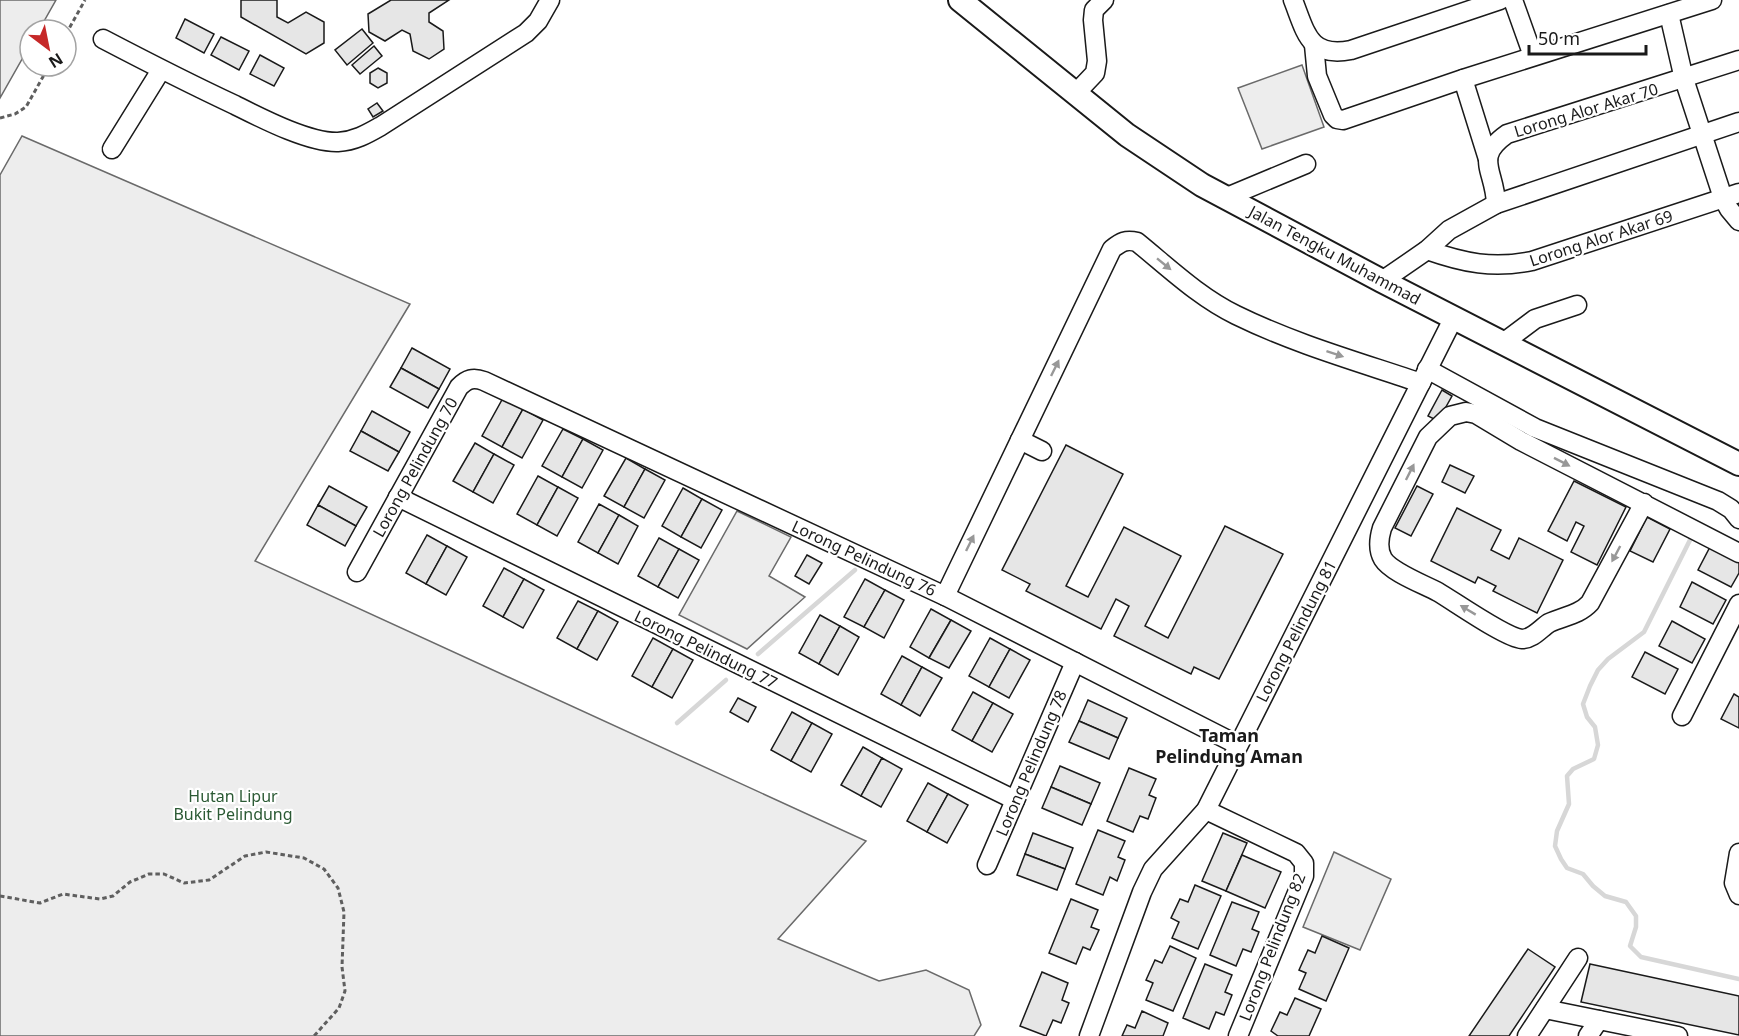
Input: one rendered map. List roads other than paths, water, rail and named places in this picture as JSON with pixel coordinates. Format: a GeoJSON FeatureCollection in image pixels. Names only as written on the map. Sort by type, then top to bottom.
{"type":"FeatureCollection","features":[{"type":"Feature","properties":{"kind":"main road","name":"Jalan Tengku Muhammad"},"geometry":{"type":"LineString","coordinates":[[960,0],[1127,135],[1202,185],[1382,281],[1739,464]]}},
{"type":"Feature","properties":{"kind":"main road"},"geometry":{"type":"LineString","coordinates":[[978,0],[1000,31]]}},
{"type":"Feature","properties":{"kind":"street"},"geometry":{"type":"LineString","coordinates":[[103,39],[161,70],[288,129],[322,140],[338,142],[356,139],[391,120],[526,33],[538,21],[550,0]]}},
{"type":"Feature","properties":{"kind":"street"},"geometry":{"type":"LineString","coordinates":[[1076,93],[1095,73],[1097,61],[1094,10],[1104,0]]}},
{"type":"Feature","properties":{"kind":"street"},"geometry":{"type":"LineString","coordinates":[[1293,0],[1305,31],[1314,45],[1325,52],[1337,53],[1500,0]]}},
{"type":"Feature","properties":{"kind":"street"},"geometry":{"type":"LineString","coordinates":[[1513,0],[1533,56]]}},
{"type":"Feature","properties":{"kind":"street"},"geometry":{"type":"LineString","coordinates":[[1314,45],[1317,75],[1333,115],[1343,120],[1533,56],[1712,0]]}},
{"type":"Feature","properties":{"kind":"street"},"geometry":{"type":"LineString","coordinates":[[1669,14],[1684,79],[1703,135],[1731,195],[1729,209],[1739,221]]}},
{"type":"Feature","properties":{"kind":"street","name":"Lorong Alor Akar 70"},"geometry":{"type":"LineString","coordinates":[[1488,159],[1490,149],[1507,134],[1739,60]]}},
{"type":"Feature","properties":{"kind":"street"},"geometry":{"type":"LineString","coordinates":[[112,149],[161,70]]}},
{"type":"Feature","properties":{"kind":"street"},"geometry":{"type":"LineString","coordinates":[[1463,79],[1488,159],[1496,204]]}},
{"type":"Feature","properties":{"kind":"street"},"geometry":{"type":"LineString","coordinates":[[1382,281],[1427,250],[1449,230],[1496,204],[1739,122]]}},
{"type":"Feature","properties":{"kind":"street"},"geometry":{"type":"LineString","coordinates":[[1227,197],[1306,164]]}},
{"type":"Feature","properties":{"kind":"street","name":"Lorong Alor Akar 69"},"geometry":{"type":"LineString","coordinates":[[1427,250],[1458,261],[1510,266],[1532,261],[1731,195]]}},
{"type":"Feature","properties":{"kind":"street"},"geometry":{"type":"LineString","coordinates":[[945,596],[1112,249],[1120,242],[1129,239],[1137,242],[1198,292],[1236,315],[1315,348],[1424,376],[1535,428],[1718,501],[1731,508],[1739,519]]}},
{"type":"Feature","properties":{"kind":"street"},"geometry":{"type":"LineString","coordinates":[[1503,343],[1535,319],[1576,305]]}},
{"type":"Feature","properties":{"kind":"street","name":"Lorong Pelindung 81"},"geometry":{"type":"LineString","coordinates":[[1089,1036],[1142,892],[1154,869],[1206,810],[1454,317]]}},
{"type":"Feature","properties":{"kind":"street","name":"Lorong Pelindung 70"},"geometry":{"type":"LineString","coordinates":[[357,573],[459,387],[465,381],[473,378],[484,381]]}},
{"type":"Feature","properties":{"kind":"street","name":"Lorong Pelindung 76"},"geometry":{"type":"LineString","coordinates":[[484,381],[945,596],[1238,745]]}},
{"type":"Feature","properties":{"kind":"street"},"geometry":{"type":"LineString","coordinates":[[1644,502],[1590,603],[1584,609],[1548,624],[1524,639],[1517,638],[1389,566],[1382,558],[1378,539],[1428,437],[1456,413],[1466,412],[1476,414],[1521,441],[1644,502],[1739,553]]}},
{"type":"Feature","properties":{"kind":"street"},"geometry":{"type":"LineString","coordinates":[[1401,421],[1428,437]]}},
{"type":"Feature","properties":{"kind":"street"},"geometry":{"type":"LineString","coordinates":[[1020,440],[1042,451]]}},
{"type":"Feature","properties":{"kind":"street","name":"Lorong Pelindung 77"},"geometry":{"type":"LineString","coordinates":[[398,497],[1015,800]]}},
{"type":"Feature","properties":{"kind":"street"},"geometry":{"type":"LineString","coordinates":[[1682,716],[1739,604]]}},
{"type":"Feature","properties":{"kind":"street","name":"Lorong Pelindung 78"},"geometry":{"type":"LineString","coordinates":[[987,865],[1075,662]]}},
{"type":"Feature","properties":{"kind":"street","name":"Lorong Pelindung 82"},"geometry":{"type":"LineString","coordinates":[[1206,810],[1296,853],[1304,862],[1304,876],[1238,1036]]}},
{"type":"Feature","properties":{"kind":"street"},"geometry":{"type":"LineString","coordinates":[[1737,889],[1739,853]]}},
{"type":"Feature","properties":{"kind":"street"},"geometry":{"type":"LineString","coordinates":[[1527,1036],[1578,958]]}},
{"type":"Feature","properties":{"kind":"street"},"geometry":{"type":"LineString","coordinates":[[1545,1009],[1656,1034],[1678,1036]]}},
{"type":"Feature","properties":{"kind":"street"},"geometry":{"type":"LineString","coordinates":[[1588,1036],[1599,1020]]}},
{"type":"Feature","properties":{"kind":"waterway"},"geometry":{"type":"LineString","coordinates":[[1693,534],[1644,632],[1608,659],[1598,670],[1590,686],[1583,704],[1587,717],[1595,727],[1598,745],[1594,759],[1573,769],[1567,776],[1569,804],[1557,831],[1555,846],[1567,868],[1583,874],[1605,896],[1626,902],[1636,916],[1636,927],[1630,946],[1641,957],[1739,979]]}},
{"type":"Feature","properties":{"kind":"waterway"},"geometry":{"type":"LineString","coordinates":[[758,654],[855,570]]}},
{"type":"Feature","properties":{"kind":"waterway"},"geometry":{"type":"LineString","coordinates":[[677,723],[726,680]]}},
{"type":"Feature","properties":{"kind":"district","name":"Taman Pelindung Aman"},"geometry":{"type":"Point","coordinates":[1229,746]}},
{"type":"Feature","properties":{"kind":"park label","name":"Hutan Lipur Bukit Pelindung"},"geometry":{"type":"Point","coordinates":[233,805]}}]}
